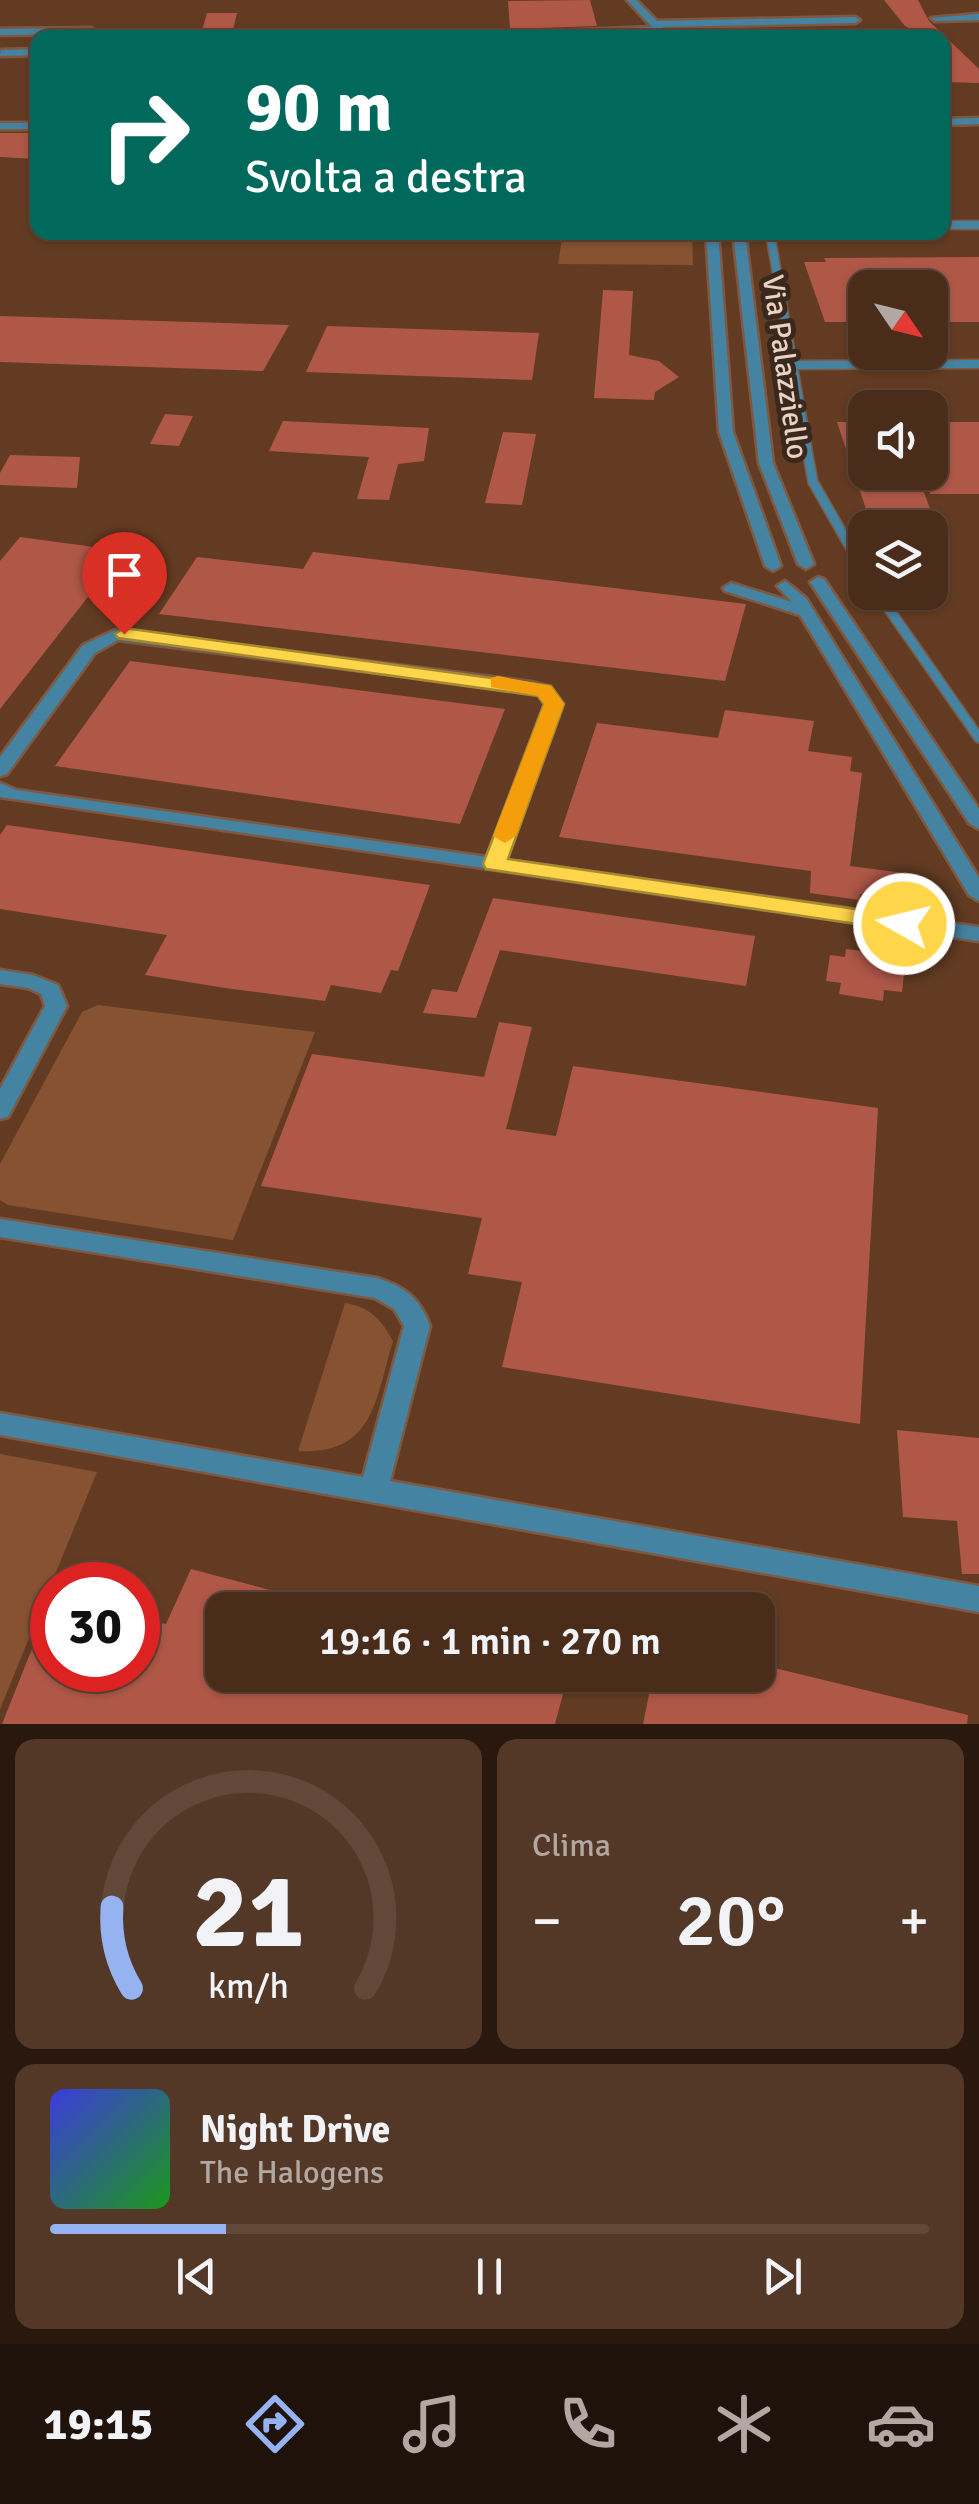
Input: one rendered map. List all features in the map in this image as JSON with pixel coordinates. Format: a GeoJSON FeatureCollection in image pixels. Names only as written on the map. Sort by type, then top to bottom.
{"type":"FeatureCollection","features":[{"type":"Feature","properties":{"kind":"street"},"geometry":{"type":"LineString","coordinates":[[631,0],[660,30],[855,20]]}},
{"type":"Feature","properties":{"kind":"street"},"geometry":{"type":"LineString","coordinates":[[935,18],[979,16]]}},
{"type":"Feature","properties":{"kind":"street"},"geometry":{"type":"LineString","coordinates":[[0,32],[30,32]]}},
{"type":"Feature","properties":{"kind":"street"},"geometry":{"type":"LineString","coordinates":[[1,53],[30,52]]}},
{"type":"Feature","properties":{"kind":"street"},"geometry":{"type":"LineString","coordinates":[[950,122],[979,122]]}},
{"type":"Feature","properties":{"kind":"street"},"geometry":{"type":"LineString","coordinates":[[0,126],[30,126]]}},
{"type":"Feature","properties":{"kind":"street","name":"Via Palazziello"},"geometry":{"type":"LineString","coordinates":[[713,240],[726,432],[775,577],[807,612],[979,896]]}},
{"type":"Feature","properties":{"kind":"street","name":"Via Palazziello"},"geometry":{"type":"LineString","coordinates":[[740,240],[766,463],[806,564],[820,574],[818,582]]}},
{"type":"Feature","properties":{"kind":"street"},"geometry":{"type":"LineString","coordinates":[[775,577],[806,564]]}},
{"type":"Feature","properties":{"kind":"street"},"geometry":{"type":"LineString","coordinates":[[775,577],[804,588],[818,582],[979,823]]}},
{"type":"Feature","properties":{"kind":"street"},"geometry":{"type":"LineString","coordinates":[[731,588],[807,612]]}},
{"type":"Feature","properties":{"kind":"street"},"geometry":{"type":"LineString","coordinates":[[0,770],[90,648],[115,636],[531,686],[544,691],[554,704],[494,864]]}},
{"type":"Feature","properties":{"kind":"street"},"geometry":{"type":"LineString","coordinates":[[0,789],[10,794],[979,934]]}},
{"type":"Feature","properties":{"kind":"street"},"geometry":{"type":"LineString","coordinates":[[0,977],[33,982],[50,990],[56,1006],[0,1111]]}},
{"type":"Feature","properties":{"kind":"street"},"geometry":{"type":"LineString","coordinates":[[0,1228],[377,1288],[399,1296],[411,1307],[418,1326],[373,1490]]}},
{"type":"Feature","properties":{"kind":"street"},"geometry":{"type":"LineString","coordinates":[[0,1424],[979,1599]]}},
{"type":"Feature","properties":{"kind":"lane"},"geometry":{"type":"LineString","coordinates":[[950,225],[979,225]]}},
{"type":"Feature","properties":{"kind":"lane"},"geometry":{"type":"LineString","coordinates":[[770,240],[813,482],[848,544]]}},
{"type":"Feature","properties":{"kind":"lane"},"geometry":{"type":"LineString","coordinates":[[790,365],[979,364]]}},
{"type":"Feature","properties":{"kind":"lane"},"geometry":{"type":"LineString","coordinates":[[890,610],[979,738]]}},
{"type":"Feature","properties":{"kind":"shaded area"},"geometry":{"type":"Polygon","coordinates":[[[562,240],[692,240],[693,265],[558,264],[562,240]]]}},
{"type":"Feature","properties":{"kind":"shaded area"},"geometry":{"type":"Polygon","coordinates":[[[98,1005],[315,1032],[233,1240],[8,1205],[0,1200],[0,1164],[82,1012],[98,1005]]]}},
{"type":"Feature","properties":{"kind":"shaded area"},"geometry":{"type":"Polygon","coordinates":[[[345,1303],[374,1315],[393,1341],[375,1403],[357,1434],[342,1444],[298,1451],[345,1303]]]}},
{"type":"Feature","properties":{"kind":"shaded area"},"geometry":{"type":"Polygon","coordinates":[[[0,1454],[97,1472],[60,1562],[30,1562],[30,1636],[0,1709],[0,1454]]]}},
{"type":"Feature","properties":{"kind":"building"},"geometry":{"type":"Polygon","coordinates":[[[590,0],[597,26],[510,29],[508,1],[590,0]]]}},
{"type":"Feature","properties":{"kind":"building"},"geometry":{"type":"Polygon","coordinates":[[[884,0],[918,0],[938,30],[912,30],[884,0]]]}},
{"type":"Feature","properties":{"kind":"building"},"geometry":{"type":"Polygon","coordinates":[[[207,13],[237,13],[233,30],[202,30],[207,13]]]}},
{"type":"Feature","properties":{"kind":"building"},"geometry":{"type":"Polygon","coordinates":[[[950,41],[979,69],[979,83],[950,82],[950,41]]]}},
{"type":"Feature","properties":{"kind":"building"},"geometry":{"type":"Polygon","coordinates":[[[0,133],[30,133],[30,159],[0,157],[0,133]]]}},
{"type":"Feature","properties":{"kind":"building"},"geometry":{"type":"Polygon","coordinates":[[[979,257],[979,322],[948,322],[948,270],[848,270],[848,322],[825,322],[804,262],[826,262],[824,258],[979,257]]]}},
{"type":"Feature","properties":{"kind":"building"},"geometry":{"type":"Polygon","coordinates":[[[603,290],[633,291],[629,355],[659,361],[679,377],[655,392],[654,400],[594,398],[603,290]]]}},
{"type":"Feature","properties":{"kind":"building"},"geometry":{"type":"Polygon","coordinates":[[[0,316],[289,325],[263,371],[0,362],[0,316]]]}},
{"type":"Feature","properties":{"kind":"building"},"geometry":{"type":"Polygon","coordinates":[[[327,326],[539,333],[532,380],[306,372],[327,326]]]}},
{"type":"Feature","properties":{"kind":"building"},"geometry":{"type":"Polygon","coordinates":[[[165,414],[193,416],[179,446],[150,444],[165,414]]]}},
{"type":"Feature","properties":{"kind":"building"},"geometry":{"type":"Polygon","coordinates":[[[283,421],[429,428],[424,461],[398,464],[389,500],[357,499],[369,457],[269,451],[283,421]]]}},
{"type":"Feature","properties":{"kind":"building"},"geometry":{"type":"Polygon","coordinates":[[[837,422],[848,422],[848,455],[837,422]]]}},
{"type":"Feature","properties":{"kind":"building"},"geometry":{"type":"Polygon","coordinates":[[[948,422],[979,422],[979,494],[930,494],[930,490],[948,490],[948,422]]]}},
{"type":"Feature","properties":{"kind":"building"},"geometry":{"type":"Polygon","coordinates":[[[503,432],[536,434],[522,505],[485,503],[503,432]]]}},
{"type":"Feature","properties":{"kind":"building"},"geometry":{"type":"Polygon","coordinates":[[[10,455],[80,457],[77,488],[0,485],[0,473],[10,455]]]}},
{"type":"Feature","properties":{"kind":"building"},"geometry":{"type":"Polygon","coordinates":[[[860,490],[923,490],[931,510],[866,510],[860,490]]]}},
{"type":"Feature","properties":{"kind":"building"},"geometry":{"type":"Polygon","coordinates":[[[20,537],[124,551],[0,709],[0,561],[20,537]]]}},
{"type":"Feature","properties":{"kind":"building"},"geometry":{"type":"Polygon","coordinates":[[[313,552],[746,604],[725,681],[159,614],[197,557],[303,569],[313,552]]]}},
{"type":"Feature","properties":{"kind":"building"},"geometry":{"type":"Polygon","coordinates":[[[130,661],[505,709],[460,824],[55,766],[130,661]]]}},
{"type":"Feature","properties":{"kind":"building"},"geometry":{"type":"Polygon","coordinates":[[[725,710],[814,721],[808,751],[852,757],[850,771],[862,773],[850,866],[904,873],[902,899],[860,894],[859,900],[810,893],[811,871],[559,837],[597,723],[718,738],[725,710]]]}},
{"type":"Feature","properties":{"kind":"building"},"geometry":{"type":"Polygon","coordinates":[[[7,825],[430,885],[398,971],[391,970],[381,993],[331,985],[325,1001],[225,988],[145,975],[167,935],[0,909],[0,835],[7,825]]]}},
{"type":"Feature","properties":{"kind":"building"},"geometry":{"type":"Polygon","coordinates":[[[493,898],[755,936],[746,986],[500,950],[476,1018],[423,1013],[432,989],[457,992],[493,898]]]}},
{"type":"Feature","properties":{"kind":"building"},"geometry":{"type":"Polygon","coordinates":[[[846,949],[888,954],[887,963],[905,965],[902,992],[884,990],[883,1001],[839,994],[841,983],[826,981],[830,955],[845,957],[846,949]]]}},
{"type":"Feature","properties":{"kind":"building"},"geometry":{"type":"Polygon","coordinates":[[[499,1022],[532,1027],[506,1129],[556,1136],[573,1066],[878,1108],[860,1424],[502,1367],[522,1282],[468,1274],[482,1218],[261,1186],[312,1054],[484,1077],[499,1022]]]}},
{"type":"Feature","properties":{"kind":"building"},"geometry":{"type":"Polygon","coordinates":[[[897,1430],[979,1438],[979,1574],[962,1574],[957,1521],[903,1517],[897,1430]]]}},
{"type":"Feature","properties":{"kind":"building"},"geometry":{"type":"Polygon","coordinates":[[[191,1569],[277,1592],[205,1592],[205,1692],[563,1692],[555,1724],[2,1724],[30,1654],[30,1692],[160,1692],[160,1623],[166,1624],[191,1569]]]}},
{"type":"Feature","properties":{"kind":"building"},"geometry":{"type":"Polygon","coordinates":[[[775,1668],[968,1715],[967,1724],[643,1724],[650,1692],[775,1692],[775,1668]]]}},
{"type":"Feature","properties":{"kind":"slow traffic"},"geometry":{"type":"LineString","coordinates":[[498,682],[544,691],[554,704],[505,836]]}},
{"type":"Feature","properties":{"kind":"route"},"geometry":{"type":"LineString","coordinates":[[124,634],[531,686],[544,691],[554,704],[494,864],[904,924]]}}]}
